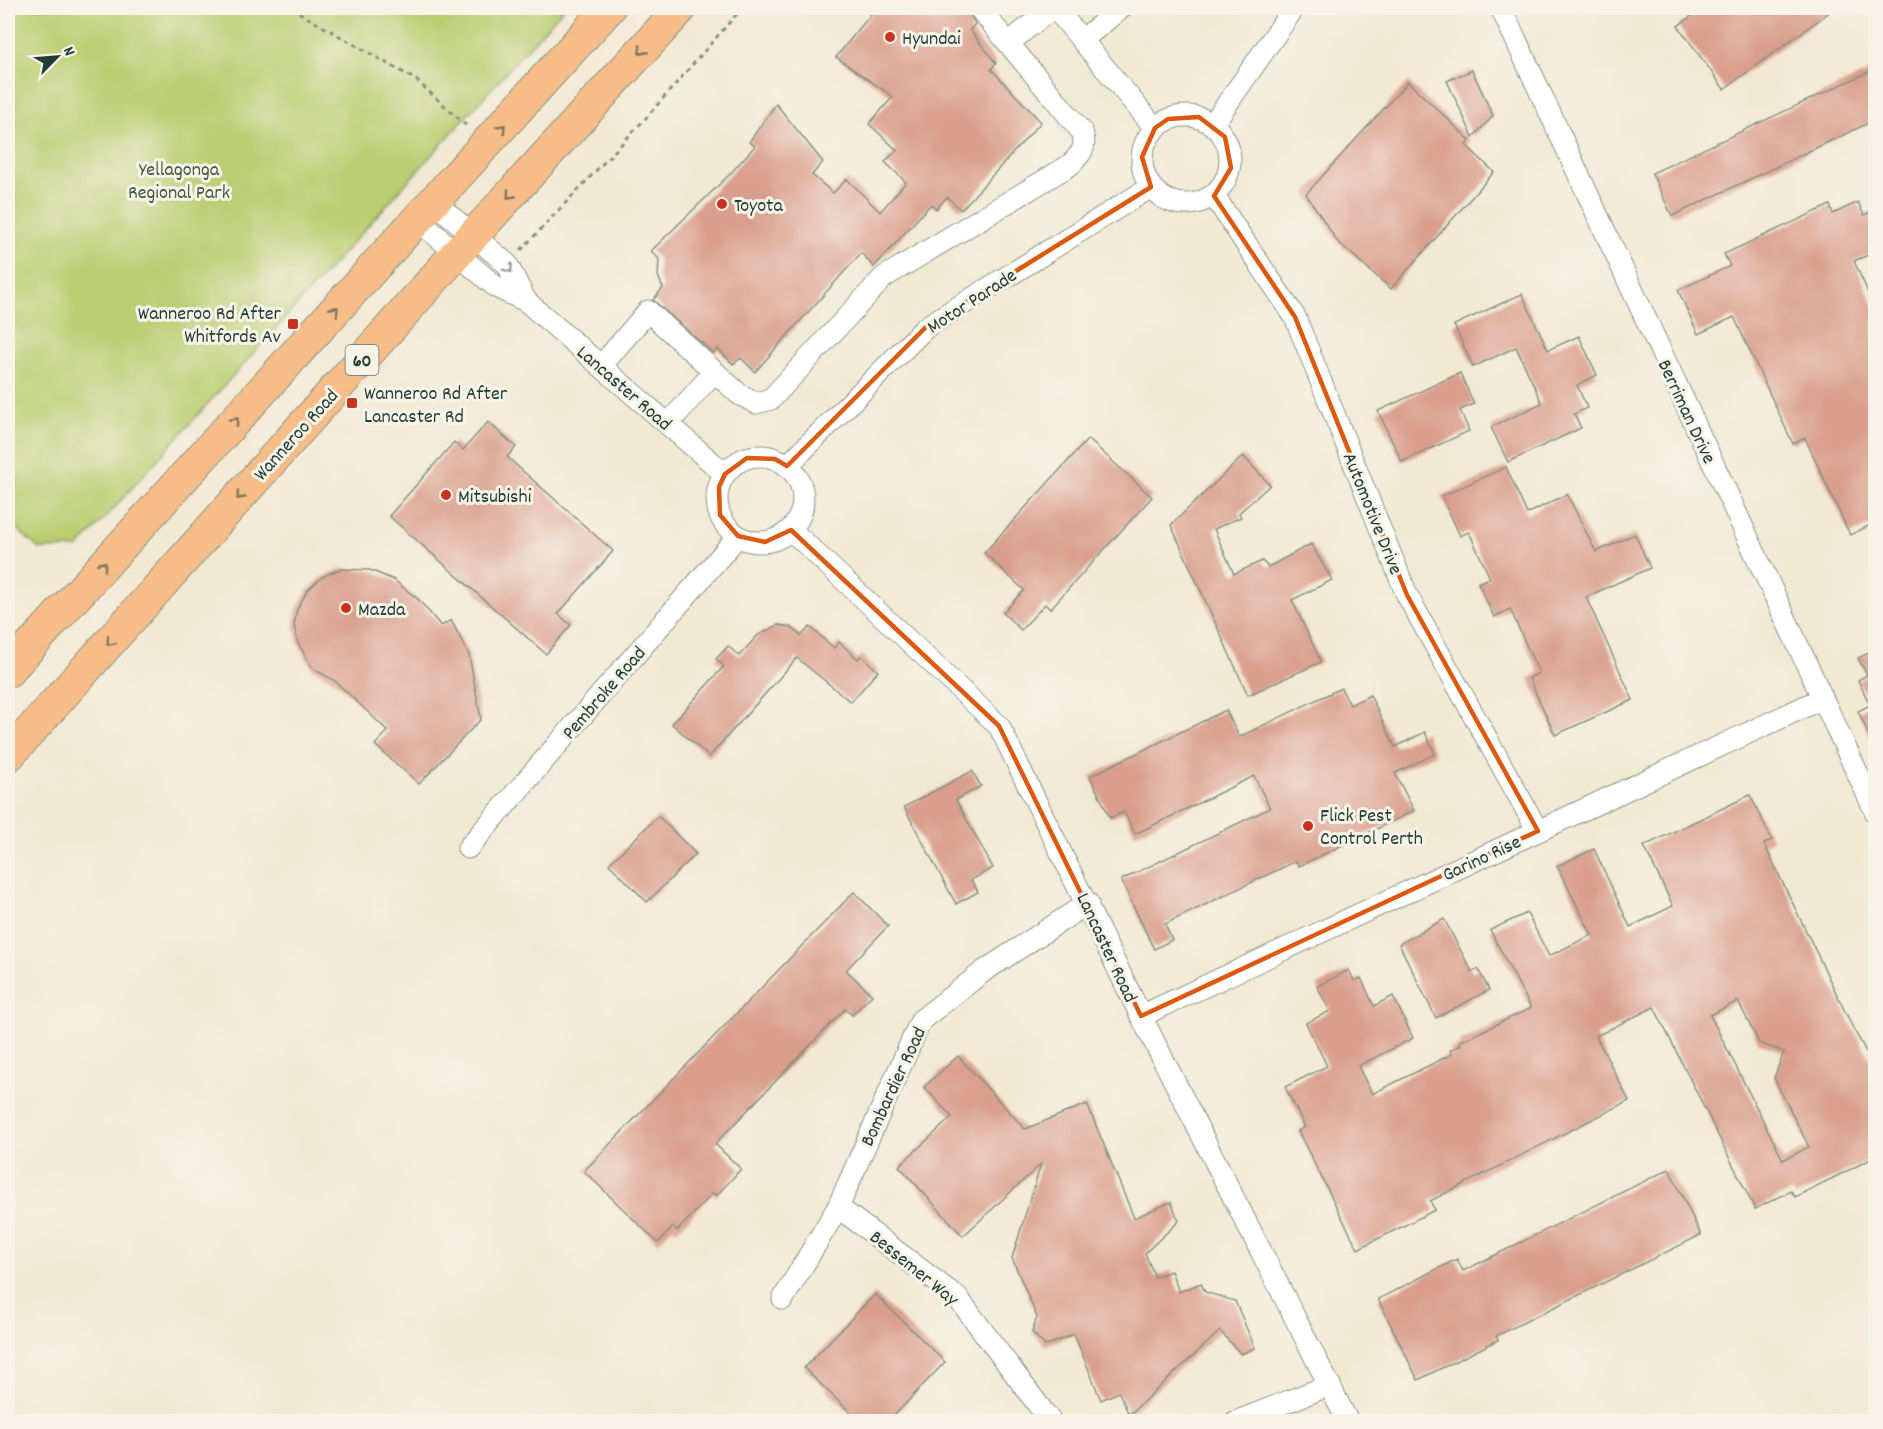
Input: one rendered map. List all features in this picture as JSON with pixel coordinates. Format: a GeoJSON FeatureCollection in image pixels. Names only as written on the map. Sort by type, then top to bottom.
{"type":"FeatureCollection","features":[{"type":"Feature","properties":{"kind":"highway"},"geometry":{"type":"LineString","coordinates":[[8,671],[609,8]]}},
{"type":"Feature","properties":{"kind":"highway","name":"Wanneroo Road"},"geometry":{"type":"LineString","coordinates":[[8,756],[465,245],[681,8]]}},
{"type":"Feature","properties":{"kind":"street"},"geometry":{"type":"LineString","coordinates":[[601,366],[648,311],[713,373],[739,394],[756,403],[771,399],[884,277],[1070,165],[1083,152],[1086,143],[1082,132],[1010,42],[979,8]]}},
{"type":"Feature","properties":{"kind":"street"},"geometry":{"type":"LineString","coordinates":[[1010,42],[1053,8],[1155,128]]}},
{"type":"Feature","properties":{"kind":"street"},"geometry":{"type":"LineString","coordinates":[[1082,40],[1121,8]]}},
{"type":"Feature","properties":{"kind":"street"},"geometry":{"type":"LineString","coordinates":[[1214,124],[1294,8]]}},
{"type":"Feature","properties":{"kind":"street","name":"Berriman Drive"},"geometry":{"type":"LineString","coordinates":[[1501,8],[1875,813]]}},
{"type":"Feature","properties":{"kind":"street"},"geometry":{"type":"LineString","coordinates":[[1184,115],[1199,117],[1214,124],[1225,137],[1230,152],[1231,168],[1225,184],[1214,196],[1198,204],[1180,205],[1164,199],[1151,187],[1144,173],[1142,157],[1146,141],[1155,128],[1168,119],[1184,115]]}},
{"type":"Feature","properties":{"kind":"street","name":"Motor Parade"},"geometry":{"type":"LineString","coordinates":[[787,466],[926,327],[1151,187]]}},
{"type":"Feature","properties":{"kind":"street","name":"Automotive Drive"},"geometry":{"type":"LineString","coordinates":[[1214,196],[1295,317],[1407,595],[1538,831]]}},
{"type":"Feature","properties":{"kind":"street","name":"Lancaster Road"},"geometry":{"type":"LineString","coordinates":[[426,211],[465,245],[496,286],[526,301],[725,474]]}},
{"type":"Feature","properties":{"kind":"street","name":"Lancaster Road"},"geometry":{"type":"LineString","coordinates":[[465,245],[507,264],[526,301]]}},
{"type":"Feature","properties":{"kind":"street"},"geometry":{"type":"LineString","coordinates":[[668,424],[713,373]]}},
{"type":"Feature","properties":{"kind":"street"},"geometry":{"type":"LineString","coordinates":[[747,458],[768,458],[787,466],[796,476],[802,497],[799,518],[791,530],[779,538],[765,542],[751,542],[738,536],[727,527],[720,514],[717,501],[719,487],[725,474],[735,464],[747,458]]}},
{"type":"Feature","properties":{"kind":"street","name":"Lancaster Road"},"geometry":{"type":"LineString","coordinates":[[791,530],[999,726],[1088,903],[1141,1016],[1348,1422]]}},
{"type":"Feature","properties":{"kind":"street","name":"Pembroke Road"},"geometry":{"type":"LineString","coordinates":[[468,848],[738,536]]}},
{"type":"Feature","properties":{"kind":"street","name":"Garino Rise"},"geometry":{"type":"LineString","coordinates":[[1141,1016],[1821,699]]}},
{"type":"Feature","properties":{"kind":"street","name":"Bombardier Road"},"geometry":{"type":"LineString","coordinates":[[783,1299],[837,1207],[921,1020],[984,971],[1088,903]]}},
{"type":"Feature","properties":{"kind":"street","name":"Bessemer Way"},"geometry":{"type":"LineString","coordinates":[[837,1207],[958,1298],[1051,1422]]}},
{"type":"Feature","properties":{"kind":"street"},"geometry":{"type":"LineString","coordinates":[[1234,1422],[1330,1385]]}},
{"type":"Feature","properties":{"kind":"path"},"geometry":{"type":"LineString","coordinates":[[291,8],[416,81],[487,144]]}},
{"type":"Feature","properties":{"kind":"path"},"geometry":{"type":"LineString","coordinates":[[507,264],[645,119],[742,8]]}},
{"type":"Feature","properties":{"kind":"highlighted area"},"geometry":{"type":"Polygon","coordinates":[[[1199,117],[1225,137],[1231,168],[1214,196],[1295,317],[1407,595],[1538,831],[1141,1016],[999,726],[791,530],[765,542],[738,536],[720,515],[719,487],[725,474],[747,458],[775,459],[787,466],[926,327],[1151,187],[1142,157],[1155,128],[1168,119],[1199,117]]]}},
{"type":"Feature","properties":{"kind":"green space","name":"Yellagonga Regional Park"},"geometry":{"type":"Polygon","coordinates":[[[8,8],[564,8],[78,548],[39,549],[8,521],[8,8]]]}},
{"type":"Feature","properties":{"kind":"building"},"geometry":{"type":"Polygon","coordinates":[[[876,8],[967,8],[975,24],[970,30],[996,63],[991,69],[1041,122],[961,210],[947,197],[936,209],[931,204],[874,267],[861,253],[755,372],[741,358],[733,364],[718,349],[713,353],[653,300],[663,288],[658,276],[659,259],[651,251],[728,176],[755,146],[749,142],[776,104],[823,162],[812,175],[833,193],[847,179],[880,212],[906,182],[885,162],[897,150],[869,124],[893,97],[836,57],[876,8]]]}},
{"type":"Feature","properties":{"kind":"building"},"geometry":{"type":"Polygon","coordinates":[[[1703,8],[1835,8],[1724,89],[1678,26],[1703,8]]]}},
{"type":"Feature","properties":{"kind":"building"},"geometry":{"type":"Polygon","coordinates":[[[1875,69],[1875,120],[1672,216],[1652,173],[1875,69]]]}},
{"type":"Feature","properties":{"kind":"building"},"geometry":{"type":"Polygon","coordinates":[[[1472,70],[1493,116],[1473,137],[1447,81],[1472,70]]]}},
{"type":"Feature","properties":{"kind":"building"},"geometry":{"type":"Polygon","coordinates":[[[1408,82],[1470,140],[1466,145],[1494,172],[1391,289],[1337,241],[1306,194],[1408,82]]]}},
{"type":"Feature","properties":{"kind":"building"},"geometry":{"type":"Polygon","coordinates":[[[1858,202],[1864,215],[1875,210],[1875,252],[1854,261],[1875,308],[1875,523],[1850,535],[1805,438],[1793,444],[1734,317],[1698,334],[1678,290],[1730,266],[1724,254],[1830,205],[1833,214],[1858,202]]]}},
{"type":"Feature","properties":{"kind":"building"},"geometry":{"type":"Polygon","coordinates":[[[1522,294],[1548,350],[1579,336],[1597,375],[1577,385],[1587,408],[1574,414],[1581,428],[1508,462],[1491,427],[1542,403],[1516,347],[1473,367],[1454,325],[1522,294]]]}},
{"type":"Feature","properties":{"kind":"building"},"geometry":{"type":"Polygon","coordinates":[[[1460,373],[1474,404],[1460,410],[1469,431],[1402,462],[1378,411],[1460,373]]]}},
{"type":"Feature","properties":{"kind":"building"},"geometry":{"type":"Polygon","coordinates":[[[488,422],[516,447],[507,457],[613,551],[558,614],[571,625],[546,654],[389,516],[454,442],[463,450],[488,422]]]}},
{"type":"Feature","properties":{"kind":"building"},"geometry":{"type":"Polygon","coordinates":[[[1088,439],[1152,497],[1050,609],[1045,604],[1021,630],[1003,613],[1024,590],[984,553],[1088,439]]]}},
{"type":"Feature","properties":{"kind":"building"},"geometry":{"type":"Polygon","coordinates":[[[1243,456],[1270,485],[1239,513],[1241,517],[1214,529],[1234,574],[1262,561],[1268,567],[1311,544],[1332,580],[1292,600],[1321,662],[1248,695],[1171,525],[1243,456]]]}},
{"type":"Feature","properties":{"kind":"building"},"geometry":{"type":"Polygon","coordinates":[[[1506,467],[1527,514],[1567,494],[1596,552],[1635,534],[1650,568],[1586,597],[1633,700],[1555,735],[1529,678],[1539,673],[1510,609],[1494,617],[1478,583],[1490,578],[1469,532],[1460,536],[1442,496],[1506,467]]]}},
{"type":"Feature","properties":{"kind":"building"},"geometry":{"type":"Polygon","coordinates":[[[340,569],[370,570],[394,580],[419,600],[441,626],[451,620],[469,655],[481,719],[419,784],[375,745],[388,731],[335,681],[312,668],[298,643],[294,625],[297,609],[307,591],[322,577],[340,569]]]}},
{"type":"Feature","properties":{"kind":"building"},"geometry":{"type":"Polygon","coordinates":[[[778,625],[791,627],[801,636],[810,627],[834,648],[839,642],[858,659],[861,655],[878,671],[851,702],[797,658],[709,757],[672,724],[724,666],[716,659],[728,646],[739,656],[758,635],[778,625]]]}},
{"type":"Feature","properties":{"kind":"building"},"geometry":{"type":"Polygon","coordinates":[[[1875,650],[1875,749],[1858,711],[1870,705],[1858,680],[1867,675],[1858,658],[1875,650]]]}},
{"type":"Feature","properties":{"kind":"building","name":"Flick Pest Control Perth"},"geometry":{"type":"Polygon","coordinates":[[[1341,688],[1350,705],[1370,695],[1395,747],[1425,732],[1435,754],[1395,773],[1414,811],[1299,866],[1296,861],[1165,924],[1172,940],[1154,949],[1121,880],[1270,808],[1254,776],[1135,834],[1124,812],[1110,818],[1090,776],[1226,710],[1239,737],[1341,688]]]}},
{"type":"Feature","properties":{"kind":"building"},"geometry":{"type":"Polygon","coordinates":[[[972,771],[981,786],[956,800],[993,868],[971,880],[978,892],[956,904],[904,807],[972,771]]]}},
{"type":"Feature","properties":{"kind":"building"},"geometry":{"type":"Polygon","coordinates":[[[1750,795],[1772,840],[1764,844],[1853,1028],[1875,1068],[1875,1157],[1795,1197],[1791,1191],[1755,1209],[1654,1007],[1596,1036],[1629,1101],[1430,1201],[1435,1210],[1358,1249],[1298,1131],[1305,1127],[1285,1087],[1327,1066],[1306,1023],[1330,1011],[1317,986],[1349,970],[1354,981],[1361,978],[1374,1006],[1393,996],[1413,1038],[1358,1066],[1372,1094],[1452,1054],[1450,1050],[1461,1045],[1459,1042],[1531,1008],[1490,930],[1527,913],[1549,956],[1592,935],[1557,866],[1594,849],[1630,927],[1673,906],[1644,846],[1750,795]],[[1738,1001],[1710,1015],[1783,1160],[1809,1147],[1774,1078],[1784,1052],[1759,1043],[1738,1001]]]}},
{"type":"Feature","properties":{"kind":"building"},"geometry":{"type":"Polygon","coordinates":[[[658,816],[696,854],[647,902],[609,864],[658,816]]]}},
{"type":"Feature","properties":{"kind":"building"},"geometry":{"type":"Polygon","coordinates":[[[854,892],[888,926],[846,970],[872,995],[852,1015],[845,1009],[715,1144],[741,1169],[716,1196],[713,1193],[677,1231],[673,1227],[658,1243],[584,1171],[854,892]]]}},
{"type":"Feature","properties":{"kind":"building"},"geometry":{"type":"Polygon","coordinates":[[[1444,919],[1472,972],[1478,969],[1489,990],[1436,1018],[1399,944],[1444,919]]]}},
{"type":"Feature","properties":{"kind":"building"},"geometry":{"type":"Polygon","coordinates":[[[958,1056],[1025,1129],[1087,1104],[1134,1218],[1171,1202],[1179,1221],[1145,1253],[1155,1277],[1171,1271],[1179,1292],[1201,1283],[1205,1292],[1235,1301],[1255,1348],[1241,1354],[1220,1331],[1129,1415],[1119,1392],[1101,1400],[1074,1334],[1045,1346],[1032,1332],[1037,1317],[1012,1258],[1041,1164],[963,1236],[899,1166],[952,1117],[924,1087],[958,1056]]]}},
{"type":"Feature","properties":{"kind":"building"},"geometry":{"type":"Polygon","coordinates":[[[1669,1169],[1701,1235],[1496,1336],[1498,1340],[1418,1380],[1378,1299],[1457,1259],[1463,1271],[1669,1169]]]}},
{"type":"Feature","properties":{"kind":"building"},"geometry":{"type":"Polygon","coordinates":[[[875,1294],[945,1362],[888,1422],[860,1422],[804,1368],[875,1294]]]}},
{"type":"Feature","properties":{"kind":"place","name":"Hyundai"},"geometry":{"type":"Point","coordinates":[890,37]}},
{"type":"Feature","properties":{"kind":"place","name":"Toyota"},"geometry":{"type":"Point","coordinates":[722,204]}},
{"type":"Feature","properties":{"kind":"place","name":"Wanneroo Rd After Whitfords Av"},"geometry":{"type":"Point","coordinates":[293,324]}},
{"type":"Feature","properties":{"kind":"place","name":"Wanneroo Rd After Lancaster Rd"},"geometry":{"type":"Point","coordinates":[352,403]}},
{"type":"Feature","properties":{"kind":"place","name":"Mitsubishi"},"geometry":{"type":"Point","coordinates":[446,495]}},
{"type":"Feature","properties":{"kind":"place","name":"Mazda"},"geometry":{"type":"Point","coordinates":[346,608]}},
{"type":"Feature","properties":{"kind":"place","name":"Flick Pest Control Perth"},"geometry":{"type":"Point","coordinates":[1308,826]}}]}
